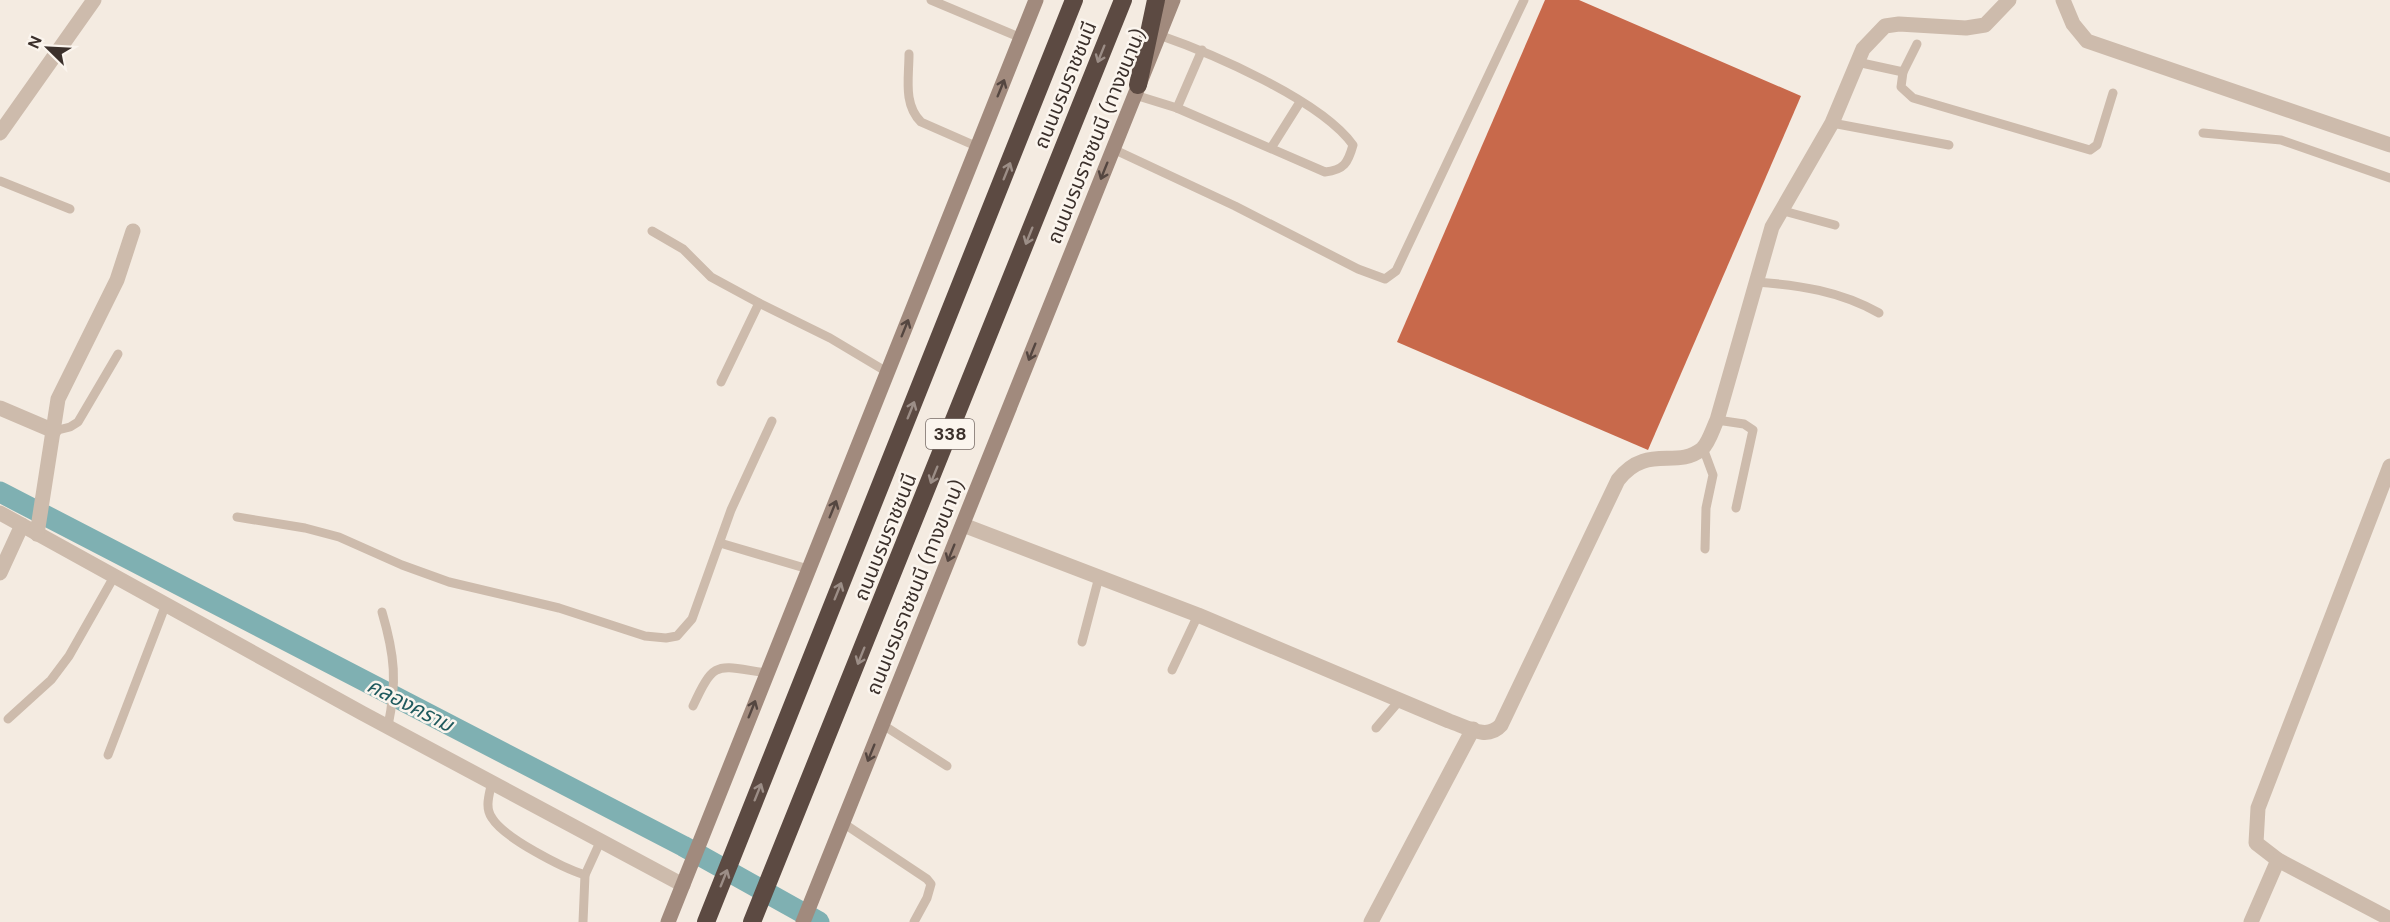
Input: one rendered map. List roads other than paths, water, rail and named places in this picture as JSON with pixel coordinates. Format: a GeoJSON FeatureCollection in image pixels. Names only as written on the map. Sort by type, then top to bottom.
{"type":"FeatureCollection","features":[{"type":"Feature","properties":{"kind":"highway","name":"ถนนบรมราชชนนี"},"geometry":{"type":"LineString","coordinates":[[752,922],[1123,0]]}},
{"type":"Feature","properties":{"kind":"highway"},"geometry":{"type":"LineString","coordinates":[[1136,90],[1156,0]]}},
{"type":"Feature","properties":{"kind":"highway","name":"ถนนบรมราชชนนี"},"geometry":{"type":"LineString","coordinates":[[708,916],[1073,3]]}},
{"type":"Feature","properties":{"kind":"main road"},"geometry":{"type":"LineString","coordinates":[[668,922],[1036,0]]}},
{"type":"Feature","properties":{"kind":"main road","name":"ถนนบรมราชชนนี (ทางขนาน)"},"geometry":{"type":"LineString","coordinates":[[803,922],[1173,0]]}},
{"type":"Feature","properties":{"kind":"street"},"geometry":{"type":"LineString","coordinates":[[0,134],[94,0]]}},
{"type":"Feature","properties":{"kind":"street"},"geometry":{"type":"LineString","coordinates":[[963,525],[1198,615],[1473,729],[1486,734],[1495,732],[1501,725],[1618,480],[1628,466],[1642,460],[1688,455],[1703,448],[1717,420],[1772,226],[1832,123],[1868,41],[1885,26],[1899,24],[1930,28],[1985,25],[2009,0]]}},
{"type":"Feature","properties":{"kind":"street"},"geometry":{"type":"LineString","coordinates":[[2063,0],[2073,24],[2087,41],[2390,145]]}},
{"type":"Feature","properties":{"kind":"street"},"geometry":{"type":"LineString","coordinates":[[38,528],[58,399],[117,280],[133,231]]}},
{"type":"Feature","properties":{"kind":"street"},"geometry":{"type":"LineString","coordinates":[[0,408],[54,431]]}},
{"type":"Feature","properties":{"kind":"street"},"geometry":{"type":"LineString","coordinates":[[2390,466],[2258,808],[2256,843],[2278,860],[2390,919]]}},
{"type":"Feature","properties":{"kind":"street"},"geometry":{"type":"LineString","coordinates":[[0,513],[22,525],[38,528],[166,604],[389,720],[492,781],[601,840],[684,881]]}},
{"type":"Feature","properties":{"kind":"street"},"geometry":{"type":"LineString","coordinates":[[0,573],[22,525]]}},
{"type":"Feature","properties":{"kind":"street"},"geometry":{"type":"LineString","coordinates":[[1371,922],[1473,729]]}},
{"type":"Feature","properties":{"kind":"street"},"geometry":{"type":"LineString","coordinates":[[2251,922],[2278,860]]}},
{"type":"Feature","properties":{"kind":"lane"},"geometry":{"type":"LineString","coordinates":[[931,0],[1021,38]]}},
{"type":"Feature","properties":{"kind":"lane"},"geometry":{"type":"LineString","coordinates":[[1113,149],[1234,206],[1358,269],[1385,279],[1396,271],[1524,0]]}},
{"type":"Feature","properties":{"kind":"lane"},"geometry":{"type":"LineString","coordinates":[[1136,90],[1325,172],[1340,170],[1348,162],[1353,145],[1342,130],[1324,115],[1202,50],[1159,34]]}},
{"type":"Feature","properties":{"kind":"lane"},"geometry":{"type":"LineString","coordinates":[[1917,44],[1903,72],[1901,87],[1913,98],[2090,150],[2097,145],[2113,93]]}},
{"type":"Feature","properties":{"kind":"lane"},"geometry":{"type":"LineString","coordinates":[[1177,108],[1202,50]]}},
{"type":"Feature","properties":{"kind":"lane"},"geometry":{"type":"LineString","coordinates":[[909,54],[908,105],[914,115],[921,122],[978,147]]}},
{"type":"Feature","properties":{"kind":"lane"},"geometry":{"type":"LineString","coordinates":[[1857,62],[1903,72]]}},
{"type":"Feature","properties":{"kind":"lane"},"geometry":{"type":"LineString","coordinates":[[1271,148],[1300,102]]}},
{"type":"Feature","properties":{"kind":"lane"},"geometry":{"type":"LineString","coordinates":[[1832,123],[1949,145]]}},
{"type":"Feature","properties":{"kind":"lane"},"geometry":{"type":"LineString","coordinates":[[2204,133],[2281,140],[2390,178]]}},
{"type":"Feature","properties":{"kind":"lane"},"geometry":{"type":"LineString","coordinates":[[0,181],[70,209]]}},
{"type":"Feature","properties":{"kind":"lane"},"geometry":{"type":"LineString","coordinates":[[1780,210],[1835,225]]}},
{"type":"Feature","properties":{"kind":"lane"},"geometry":{"type":"LineString","coordinates":[[652,231],[683,249],[711,277],[831,338],[887,372]]}},
{"type":"Feature","properties":{"kind":"lane"},"geometry":{"type":"LineString","coordinates":[[1756,282],[1821,290],[1859,302],[1879,313]]}},
{"type":"Feature","properties":{"kind":"lane"},"geometry":{"type":"LineString","coordinates":[[721,382],[759,303]]}},
{"type":"Feature","properties":{"kind":"lane"},"geometry":{"type":"LineString","coordinates":[[54,431],[70,427],[78,422],[118,354]]}},
{"type":"Feature","properties":{"kind":"lane"},"geometry":{"type":"LineString","coordinates":[[1717,420],[1744,424],[1753,430],[1736,507]]}},
{"type":"Feature","properties":{"kind":"lane"},"geometry":{"type":"LineString","coordinates":[[237,517],[305,528],[339,537],[402,565],[449,582],[559,608],[645,636],[666,638],[677,636],[692,619],[731,510],[772,421]]}},
{"type":"Feature","properties":{"kind":"lane"},"geometry":{"type":"LineString","coordinates":[[1703,448],[1713,475],[1706,508],[1705,549]]}},
{"type":"Feature","properties":{"kind":"lane"},"geometry":{"type":"LineString","coordinates":[[720,543],[808,569]]}},
{"type":"Feature","properties":{"kind":"lane"},"geometry":{"type":"LineString","coordinates":[[8,719],[51,680],[69,656],[115,575]]}},
{"type":"Feature","properties":{"kind":"lane"},"geometry":{"type":"LineString","coordinates":[[1082,642],[1099,577]]}},
{"type":"Feature","properties":{"kind":"lane"},"geometry":{"type":"LineString","coordinates":[[108,755],[166,604]]}},
{"type":"Feature","properties":{"kind":"lane"},"geometry":{"type":"LineString","coordinates":[[382,612],[392,644],[395,689],[389,720]]}},
{"type":"Feature","properties":{"kind":"lane"},"geometry":{"type":"LineString","coordinates":[[1172,670],[1198,615]]}},
{"type":"Feature","properties":{"kind":"lane"},"geometry":{"type":"LineString","coordinates":[[693,706],[707,676],[716,669],[726,667],[767,673]]}},
{"type":"Feature","properties":{"kind":"lane"},"geometry":{"type":"LineString","coordinates":[[1376,728],[1400,700]]}},
{"type":"Feature","properties":{"kind":"lane"},"geometry":{"type":"LineString","coordinates":[[883,725],[947,766]]}},
{"type":"Feature","properties":{"kind":"lane"},"geometry":{"type":"LineString","coordinates":[[492,781],[487,805],[492,818],[548,859],[585,875]]}},
{"type":"Feature","properties":{"kind":"lane"},"geometry":{"type":"LineString","coordinates":[[843,823],[927,879],[931,884],[927,898],[914,922]]}},
{"type":"Feature","properties":{"kind":"lane"},"geometry":{"type":"LineString","coordinates":[[584,922],[585,875],[601,840]]}},
{"type":"Feature","properties":{"kind":"waterway","name":"คลองคราม"},"geometry":{"type":"LineString","coordinates":[[0,492],[683,846],[819,922]]}}]}
